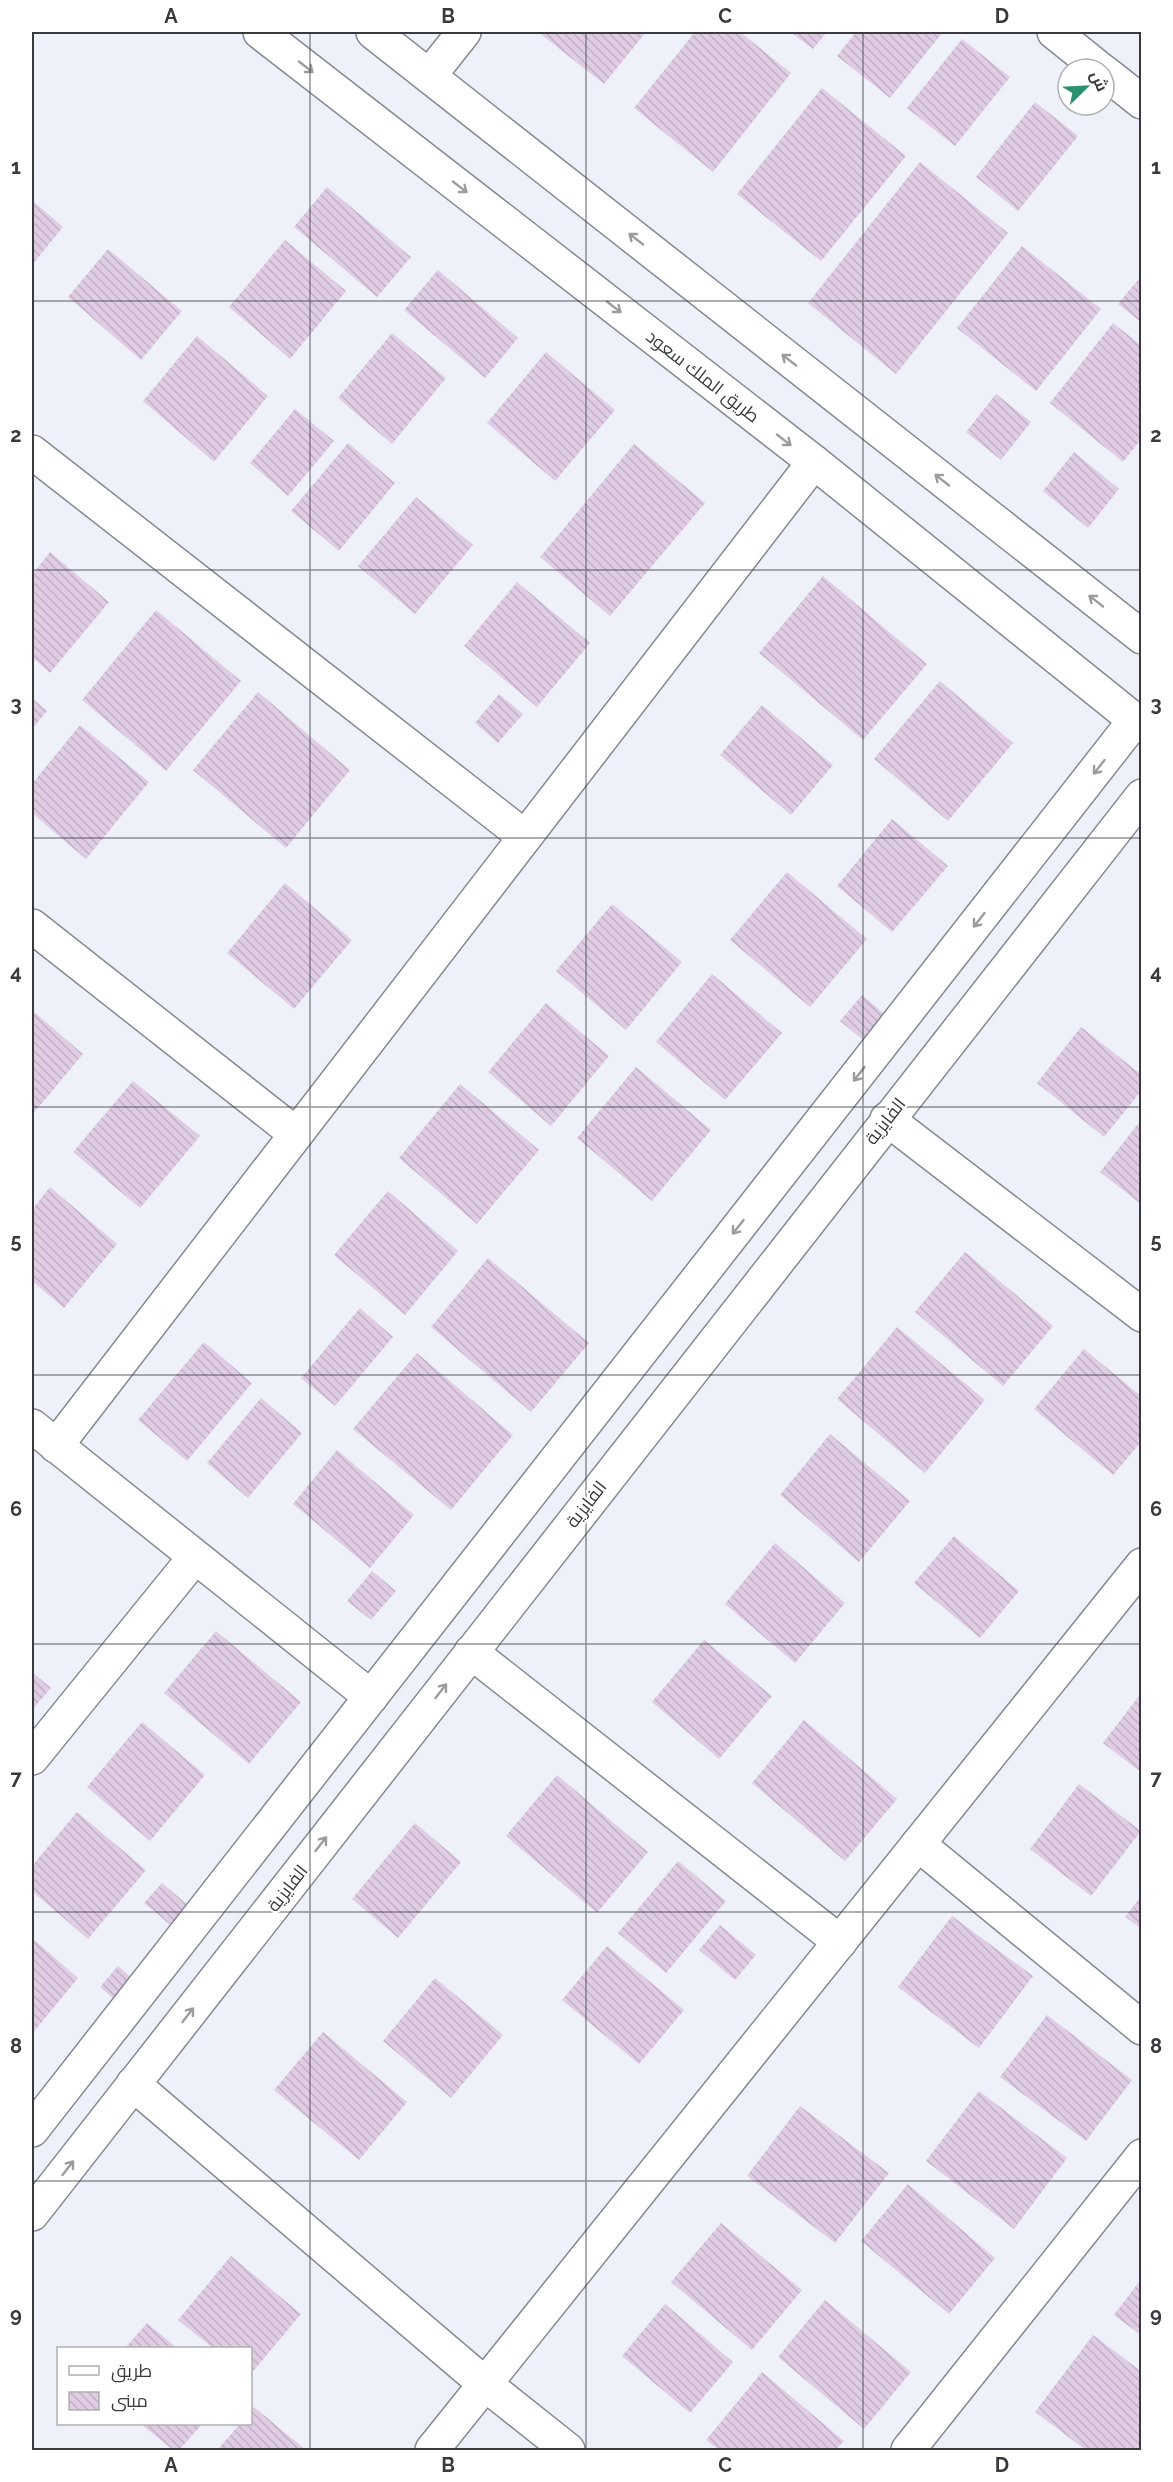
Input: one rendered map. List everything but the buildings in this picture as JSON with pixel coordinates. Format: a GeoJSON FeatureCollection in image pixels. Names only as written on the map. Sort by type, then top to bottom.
{"type":"FeatureCollection","features":[{"type":"Feature","properties":{"kind":"street","name":"طريق الملك سعود"},"geometry":{"type":"LineString","coordinates":[[260,32],[814,462],[1138,723]]}},
{"type":"Feature","properties":{"kind":"street"},"geometry":{"type":"LineString","coordinates":[[373,32],[1142,638]]}},
{"type":"Feature","properties":{"kind":"street"},"geometry":{"type":"LineString","coordinates":[[429,76],[464,32]]}},
{"type":"Feature","properties":{"kind":"street"},"geometry":{"type":"LineString","coordinates":[[1054,32],[1085,57]]}},
{"type":"Feature","properties":{"kind":"street"},"geometry":{"type":"LineString","coordinates":[[1116,81],[1142,102]]}},
{"type":"Feature","properties":{"kind":"street"},"geometry":{"type":"LineString","coordinates":[[32,452],[525,837]]}},
{"type":"Feature","properties":{"kind":"street"},"geometry":{"type":"LineString","coordinates":[[371,1697],[44,1436],[296,1134],[814,462]]}},
{"type":"Feature","properties":{"kind":"street"},"geometry":{"type":"LineString","coordinates":[[32,2130],[1138,723]]}},
{"type":"Feature","properties":{"kind":"street","name":"الفايزية"},"geometry":{"type":"LineString","coordinates":[[32,2214],[1142,796]]}},
{"type":"Feature","properties":{"kind":"street"},"geometry":{"type":"LineString","coordinates":[[32,926],[296,1134]]}},
{"type":"Feature","properties":{"kind":"street"},"geometry":{"type":"LineString","coordinates":[[887,1119],[1142,1315]]}},
{"type":"Feature","properties":{"kind":"street"},"geometry":{"type":"LineString","coordinates":[[32,1758],[195,1557]]}},
{"type":"Feature","properties":{"kind":"street"},"geometry":{"type":"LineString","coordinates":[[432,2451],[1142,1565]]}},
{"type":"Feature","properties":{"kind":"street"},"geometry":{"type":"LineString","coordinates":[[471,1652],[840,1942]]}},
{"type":"Feature","properties":{"kind":"street"},"geometry":{"type":"LineString","coordinates":[[918,1844],[1142,2028]]}},
{"type":"Feature","properties":{"kind":"street"},"geometry":{"type":"LineString","coordinates":[[133,2084],[485,2384],[568,2451]]}},
{"type":"Feature","properties":{"kind":"street"},"geometry":{"type":"LineString","coordinates":[[908,2451],[1142,2156]]}}]}
